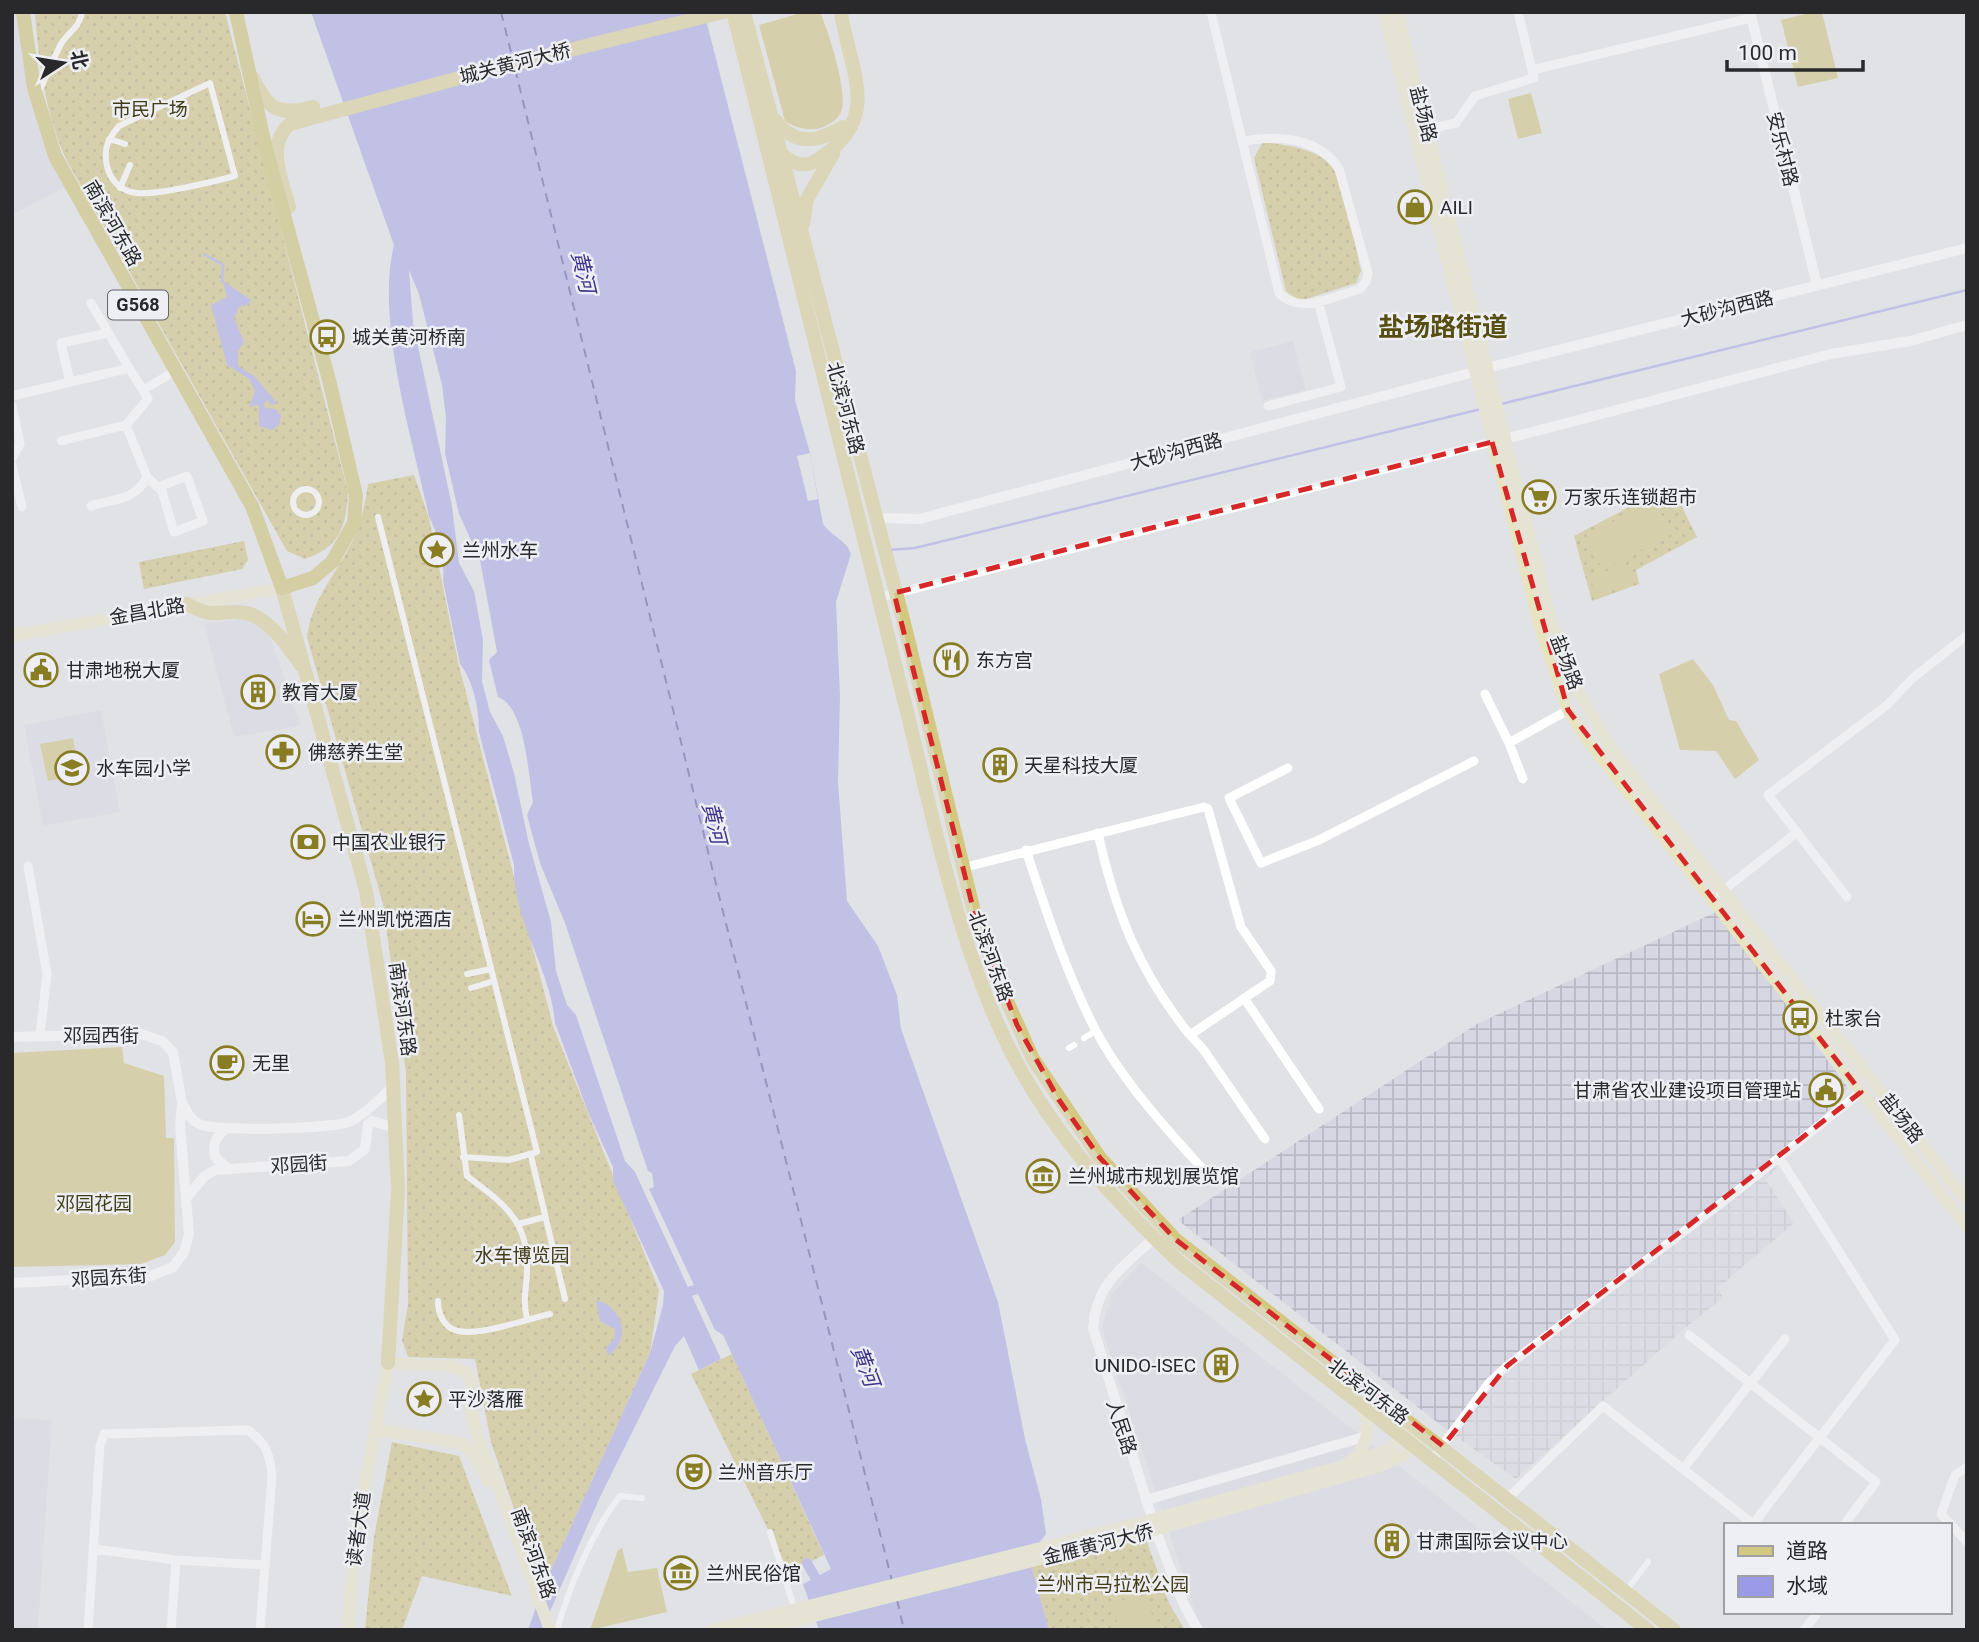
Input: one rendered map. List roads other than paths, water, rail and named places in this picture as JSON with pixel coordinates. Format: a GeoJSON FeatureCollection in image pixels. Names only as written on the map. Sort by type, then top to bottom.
{"type":"FeatureCollection","features":[{"type":"Feature","properties":{"kind":"highway","name":"南滨河东路"},"geometry":{"type":"LineString","coordinates":[[23,12],[34,88],[55,156],[252,506],[282,588]]}},
{"type":"Feature","properties":{"kind":"highway"},"geometry":{"type":"LineString","coordinates":[[236,12],[277,193],[355,479],[356,510],[348,537],[332,562],[313,578],[282,588]]}},
{"type":"Feature","properties":{"kind":"main road","name":"城关黄河大桥"},"geometry":{"type":"LineString","coordinates":[[307,113],[684,12]]}},
{"type":"Feature","properties":{"kind":"main road","name":"城关黄河大桥"},"geometry":{"type":"LineString","coordinates":[[307,113],[723,12]]}},
{"type":"Feature","properties":{"kind":"main road","name":"北滨河东路"},"geometry":{"type":"LineString","coordinates":[[733,12],[784,209],[876,593],[965,938],[1002,1033],[1040,1100],[1087,1166],[1154,1238],[1360,1406],[1648,1630]]}},
{"type":"Feature","properties":{"kind":"main road","name":"北滨河东路"},"geometry":{"type":"LineString","coordinates":[[744,12],[908,640],[962,868],[983,939],[1017,1025],[1059,1100],[1100,1158],[1175,1238],[1674,1630]]}},
{"type":"Feature","properties":{"kind":"main road"},"geometry":{"type":"LineString","coordinates":[[784,209],[783,187],[794,163],[830,142],[849,116],[852,94],[832,12]]}},
{"type":"Feature","properties":{"kind":"main road"},"geometry":{"type":"LineString","coordinates":[[803,243],[803,212],[807,199],[820,172],[858,113],[860,97],[841,12]]}},
{"type":"Feature","properties":{"kind":"main road","name":"盐场路"},"geometry":{"type":"LineString","coordinates":[[1384,12],[1476,379],[1494,424],[1540,626],[1569,710],[1584,735],[1967,1201]]}},
{"type":"Feature","properties":{"kind":"main road","name":"盐场路"},"geometry":{"type":"LineString","coordinates":[[1397,12],[1491,382],[1494,424]]}},
{"type":"Feature","properties":{"kind":"main road"},"geometry":{"type":"LineString","coordinates":[[242,43],[253,79],[267,103],[284,111],[307,113]]}},
{"type":"Feature","properties":{"kind":"main road"},"geometry":{"type":"LineString","coordinates":[[307,113],[282,130],[277,139],[276,157],[300,250],[309,304]]}},
{"type":"Feature","properties":{"kind":"main road"},"geometry":{"type":"LineString","coordinates":[[770,114],[783,131],[804,141],[823,138],[842,127]]}},
{"type":"Feature","properties":{"kind":"main road"},"geometry":{"type":"LineString","coordinates":[[764,130],[781,154],[794,163],[814,163],[840,142]]}},
{"type":"Feature","properties":{"kind":"main road","name":"盐场路"},"geometry":{"type":"LineString","coordinates":[[1498,441],[1552,624],[1589,714],[1610,747],[1861,1092],[1967,1227]]}},
{"type":"Feature","properties":{"kind":"main road","name":"金昌北路"},"geometry":{"type":"LineString","coordinates":[[12,636],[282,588]]}},
{"type":"Feature","properties":{"kind":"main road","name":"南滨河东路"},"geometry":{"type":"LineString","coordinates":[[282,588],[366,891],[394,1086],[398,1190],[388,1363],[377,1430],[453,1441],[469,1448],[487,1478],[550,1630]]}},
{"type":"Feature","properties":{"kind":"main road"},"geometry":{"type":"LineString","coordinates":[[187,604],[206,615],[248,613],[260,619],[292,651],[307,673]]}},
{"type":"Feature","properties":{"kind":"main road","name":"南滨河东路"},"geometry":{"type":"LineString","coordinates":[[388,1363],[451,1366],[467,1373],[472,1384],[470,1406],[478,1439],[534,1596],[542,1630]]}},
{"type":"Feature","properties":{"kind":"main road"},"geometry":{"type":"LineString","coordinates":[[1344,1471],[1361,1450],[1367,1436],[1366,1420],[1360,1406]]}},
{"type":"Feature","properties":{"kind":"main road"},"geometry":{"type":"LineString","coordinates":[[1344,1471],[1408,1443],[1418,1428]]}},
{"type":"Feature","properties":{"kind":"main road","name":"读者大道"},"geometry":{"type":"LineString","coordinates":[[348,1630],[355,1537],[377,1430]]}},
{"type":"Feature","properties":{"kind":"main road","name":"金雁黄河大侨"},"geometry":{"type":"LineString","coordinates":[[713,1630],[1344,1471]]}},
{"type":"Feature","properties":{"kind":"main road","name":"金雁黄河大侨"},"geometry":{"type":"LineString","coordinates":[[758,1630],[1146,1532],[1344,1471]]}},
{"type":"Feature","properties":{"kind":"street"},"geometry":{"type":"LineString","coordinates":[[40,90],[63,41],[77,27],[82,12]]}},
{"type":"Feature","properties":{"kind":"street"},"geometry":{"type":"LineString","coordinates":[[1211,12],[1279,293],[1287,302],[1301,306],[1360,289],[1366,282],[1368,273],[1339,169],[1331,156],[1309,144],[1270,137],[1244,141]]}},
{"type":"Feature","properties":{"kind":"street"},"geometry":{"type":"LineString","coordinates":[[1428,129],[1456,123],[1475,96],[1534,78],[1518,12]]}},
{"type":"Feature","properties":{"kind":"street"},"geometry":{"type":"LineString","coordinates":[[1532,70],[1751,15]]}},
{"type":"Feature","properties":{"kind":"street","name":"安乐村路"},"geometry":{"type":"LineString","coordinates":[[1751,15],[1817,285]]}},
{"type":"Feature","properties":{"kind":"street"},"geometry":{"type":"LineString","coordinates":[[210,83],[235,176],[136,193],[120,188],[109,177],[104,154],[109,139],[119,126],[210,83]]}},
{"type":"Feature","properties":{"kind":"street"},"geometry":{"type":"LineString","coordinates":[[109,139],[125,144]]}},
{"type":"Feature","properties":{"kind":"street"},"geometry":{"type":"LineString","coordinates":[[120,188],[130,165]]}},
{"type":"Feature","properties":{"kind":"street","name":"大砂沟西路"},"geometry":{"type":"LineString","coordinates":[[1487,368],[1967,247]]}},
{"type":"Feature","properties":{"kind":"street"},"geometry":{"type":"LineString","coordinates":[[1268,406],[1340,387],[1318,301]]}},
{"type":"Feature","properties":{"kind":"street"},"geometry":{"type":"LineString","coordinates":[[61,441],[126,425],[148,399],[90,303]]}},
{"type":"Feature","properties":{"kind":"street"},"geometry":{"type":"LineString","coordinates":[[876,593],[1498,441],[1831,354],[1910,341],[1967,325]]}},
{"type":"Feature","properties":{"kind":"street"},"geometry":{"type":"LineString","coordinates":[[70,382],[61,343],[108,333]]}},
{"type":"Feature","properties":{"kind":"street"},"geometry":{"type":"LineString","coordinates":[[12,396],[129,368]]}},
{"type":"Feature","properties":{"kind":"street"},"geometry":{"type":"LineString","coordinates":[[143,390],[175,371]]}},
{"type":"Feature","properties":{"kind":"street","name":"大砂沟西路"},"geometry":{"type":"LineString","coordinates":[[876,518],[919,519],[1476,379]]}},
{"type":"Feature","properties":{"kind":"street"},"geometry":{"type":"LineString","coordinates":[[12,406],[20,444],[12,458]]}},
{"type":"Feature","properties":{"kind":"street"},"geometry":{"type":"LineString","coordinates":[[126,425],[147,477],[158,486],[174,532],[204,521],[187,476],[158,486]]}},
{"type":"Feature","properties":{"kind":"street"},"geometry":{"type":"LineString","coordinates":[[12,465],[22,507]]}},
{"type":"Feature","properties":{"kind":"street"},"geometry":{"type":"LineString","coordinates":[[91,506],[132,496],[140,491],[147,477]]}},
{"type":"Feature","properties":{"kind":"street"},"geometry":{"type":"LineString","coordinates":[[303,489],[313,491],[318,500],[316,509],[308,515],[298,512],[293,504],[295,494],[303,489]]}},
{"type":"Feature","properties":{"kind":"street"},"geometry":{"type":"LineString","coordinates":[[378,517],[537,1152],[531,1156],[509,1160],[463,1157]]}},
{"type":"Feature","properties":{"kind":"street"},"geometry":{"type":"LineString","coordinates":[[1847,897],[1768,795],[1887,705],[1913,678],[1967,635]]}},
{"type":"Feature","properties":{"kind":"street"},"geometry":{"type":"LineString","coordinates":[[1485,694],[1523,779]]}},
{"type":"Feature","properties":{"kind":"street"},"geometry":{"type":"LineString","coordinates":[[1509,743],[1569,710]]}},
{"type":"Feature","properties":{"kind":"street"},"geometry":{"type":"LineString","coordinates":[[1288,768],[1229,797],[1261,863],[1319,840],[1475,761]]}},
{"type":"Feature","properties":{"kind":"street"},"geometry":{"type":"LineString","coordinates":[[962,868],[1204,807],[1208,809],[1241,927],[1271,971],[1270,981],[1190,1035]]}},
{"type":"Feature","properties":{"kind":"street"},"geometry":{"type":"LineString","coordinates":[[1718,895],[1796,832]]}},
{"type":"Feature","properties":{"kind":"street"},"geometry":{"type":"LineString","coordinates":[[1098,833],[1110,887],[1129,940],[1168,1008],[1203,1049],[1265,1139]]}},
{"type":"Feature","properties":{"kind":"street"},"geometry":{"type":"LineString","coordinates":[[1026,850],[1054,934],[1096,1031],[1137,1091],[1209,1176]]}},
{"type":"Feature","properties":{"kind":"street"},"geometry":{"type":"LineString","coordinates":[[28,866],[47,974],[40,1035]]}},
{"type":"Feature","properties":{"kind":"street"},"geometry":{"type":"LineString","coordinates":[[467,974],[491,969]]}},
{"type":"Feature","properties":{"kind":"street"},"geometry":{"type":"LineString","coordinates":[[471,988],[494,981]]}},
{"type":"Feature","properties":{"kind":"street"},"geometry":{"type":"LineString","coordinates":[[1244,998],[1319,1109]]}},
{"type":"Feature","properties":{"kind":"street"},"geometry":{"type":"LineString","coordinates":[[1084,1038],[1096,1031]]}},
{"type":"Feature","properties":{"kind":"street","name":"邓园西街"},"geometry":{"type":"LineString","coordinates":[[12,1037],[153,1036],[173,1052],[182,1103],[180,1125],[186,1198]]}},
{"type":"Feature","properties":{"kind":"street","name":"邓园街"},"geometry":{"type":"LineString","coordinates":[[182,1103],[192,1119],[224,1130],[350,1122],[394,1086]]}},
{"type":"Feature","properties":{"kind":"street","name":"盐场路"},"geometry":{"type":"LineString","coordinates":[[1432,1460],[1489,1383],[1507,1366],[1861,1092]]}},
{"type":"Feature","properties":{"kind":"street"},"geometry":{"type":"LineString","coordinates":[[459,1115],[467,1177],[514,1214],[518,1224],[526,1261],[522,1295],[527,1319]]}},
{"type":"Feature","properties":{"kind":"street","name":"邓园街"},"geometry":{"type":"LineString","coordinates":[[186,1198],[205,1176],[227,1168],[349,1161],[365,1149],[368,1124],[372,1121],[396,1128]]}},
{"type":"Feature","properties":{"kind":"street"},"geometry":{"type":"LineString","coordinates":[[224,1130],[215,1141],[214,1149],[215,1157],[227,1168]]}},
{"type":"Feature","properties":{"kind":"street"},"geometry":{"type":"LineString","coordinates":[[531,1156],[565,1299]]}},
{"type":"Feature","properties":{"kind":"street"},"geometry":{"type":"LineString","coordinates":[[1755,1523],[1895,1340],[1779,1157]]}},
{"type":"Feature","properties":{"kind":"street","name":"邓园东街"},"geometry":{"type":"LineString","coordinates":[[12,1283],[151,1276],[173,1267],[184,1252],[189,1234],[186,1198]]}},
{"type":"Feature","properties":{"kind":"street"},"geometry":{"type":"LineString","coordinates":[[518,1224],[545,1217]]}},
{"type":"Feature","properties":{"kind":"street","name":"人民路"},"geometry":{"type":"LineString","coordinates":[[1154,1238],[1101,1291],[1094,1309],[1093,1328],[1172,1576],[1198,1630]]}},
{"type":"Feature","properties":{"kind":"street"},"geometry":{"type":"LineString","coordinates":[[438,1301],[438,1311],[445,1324],[456,1331],[471,1331],[550,1314]]}},
{"type":"Feature","properties":{"kind":"street"},"geometry":{"type":"LineString","coordinates":[[1689,1335],[1876,1482],[1845,1523]]}},
{"type":"Feature","properties":{"kind":"street"},"geometry":{"type":"LineString","coordinates":[[1683,1469],[1785,1339]]}},
{"type":"Feature","properties":{"kind":"street"},"geometry":{"type":"LineString","coordinates":[[1506,1500],[1603,1406],[1750,1523]]}},
{"type":"Feature","properties":{"kind":"street"},"geometry":{"type":"LineString","coordinates":[[88,1630],[100,1446],[104,1434],[248,1430],[261,1439],[270,1455],[272,1476],[260,1630]]}},
{"type":"Feature","properties":{"kind":"street"},"geometry":{"type":"LineString","coordinates":[[1146,1500],[1367,1436]]}},
{"type":"Feature","properties":{"kind":"street"},"geometry":{"type":"LineString","coordinates":[[1949,1523],[1941,1514],[1955,1475],[1967,1467]]}},
{"type":"Feature","properties":{"kind":"street"},"geometry":{"type":"LineString","coordinates":[[557,1630],[562,1611],[605,1515],[620,1496],[642,1497]]}},
{"type":"Feature","properties":{"kind":"street"},"geometry":{"type":"LineString","coordinates":[[1951,1525],[1967,1542]]}},
{"type":"Feature","properties":{"kind":"street"},"geometry":{"type":"LineString","coordinates":[[770,1532],[802,1630]]}},
{"type":"Feature","properties":{"kind":"street"},"geometry":{"type":"LineString","coordinates":[[94,1549],[176,1560],[264,1565]]}},
{"type":"Feature","properties":{"kind":"street"},"geometry":{"type":"LineString","coordinates":[[171,1630],[176,1560]]}},
{"type":"Feature","properties":{"kind":"street"},"geometry":{"type":"LineString","coordinates":[[1625,1592],[1648,1563]]}},
{"type":"Feature","properties":{"kind":"street"},"geometry":{"type":"LineString","coordinates":[[1804,1630],[1816,1614]]}},
{"type":"Feature","properties":{"kind":"water","name":"黄河"},"geometry":{"type":"Polygon","coordinates":[[[311,12],[704,12],[796,371],[795,400],[810,453],[823,524],[851,554],[836,602],[840,696],[838,782],[847,901],[878,946],[897,995],[901,1029],[998,1302],[1025,1439],[1041,1499],[1046,1534],[1029,1557],[1049,1630],[819,1630],[803,1584],[831,1569],[723,1335],[715,1330],[649,1189],[654,1187],[652,1173],[648,1171],[565,923],[540,863],[527,815],[533,802],[524,743],[515,714],[498,697],[489,660],[497,652],[480,560],[459,514],[445,453],[446,418],[442,385],[419,294],[409,270],[413,323],[452,506],[459,563],[474,591],[483,640],[482,681],[490,712],[503,736],[514,773],[529,844],[551,922],[556,971],[567,1005],[576,1015],[625,1161],[635,1172],[721,1359],[699,1370],[684,1336],[675,1346],[600,1497],[542,1630],[528,1630],[542,1590],[650,1353],[663,1305],[664,1291],[613,1181],[613,1167],[588,1112],[555,1023],[547,983],[519,905],[514,865],[479,732],[475,696],[460,664],[443,581],[440,548],[429,517],[398,381],[389,309],[389,275],[394,245],[311,12]]]}},
{"type":"Feature","properties":{"kind":"water"},"geometry":{"type":"Polygon","coordinates":[[[223,281],[251,300],[248,305],[239,307],[234,318],[244,342],[238,351],[238,366],[254,376],[277,403],[272,405],[267,400],[264,404],[265,408],[276,409],[281,416],[279,425],[272,430],[259,426],[259,405],[249,407],[255,391],[249,379],[227,365],[211,305],[227,297],[223,281]]]}},
{"type":"Feature","properties":{"kind":"water"},"geometry":{"type":"Polygon","coordinates":[[[596,1300],[613,1309],[621,1324],[620,1341],[608,1356],[606,1348],[614,1339],[615,1329],[600,1321],[596,1300]]]}},
{"type":"Feature","properties":{"kind":"waterway"},"geometry":{"type":"LineString","coordinates":[[204,254],[223,265],[222,282]]}},
{"type":"Feature","properties":{"kind":"waterway"},"geometry":{"type":"LineString","coordinates":[[1501,404],[1967,290]]}},
{"type":"Feature","properties":{"kind":"waterway"},"geometry":{"type":"LineString","coordinates":[[888,550],[915,548],[1481,409]]}},
{"type":"Feature","properties":{"kind":"waterway"},"geometry":{"type":"LineString","coordinates":[[676,1295],[709,1286]]}},
{"type":"Feature","properties":{"kind":"waterway"},"geometry":{"type":"LineString","coordinates":[[807,1563],[816,1579],[827,1586]]}},
{"type":"Feature","properties":{"kind":"place","name":"AILI"},"geometry":{"type":"Point","coordinates":[1415,207]}},
{"type":"Feature","properties":{"kind":"place","name":"城关黄河桥南"},"geometry":{"type":"Point","coordinates":[327,337]}},
{"type":"Feature","properties":{"kind":"place","name":"万家乐连锁超市"},"geometry":{"type":"Point","coordinates":[1539,497]}},
{"type":"Feature","properties":{"kind":"place","name":"兰州水车"},"geometry":{"type":"Point","coordinates":[437,550]}},
{"type":"Feature","properties":{"kind":"place","name":"东方宫"},"geometry":{"type":"Point","coordinates":[951,660]}},
{"type":"Feature","properties":{"kind":"place","name":"甘肃地税大厦"},"geometry":{"type":"Point","coordinates":[41,670]}},
{"type":"Feature","properties":{"kind":"place","name":"教育大厦"},"geometry":{"type":"Point","coordinates":[258,692]}},
{"type":"Feature","properties":{"kind":"place","name":"佛慈养生堂"},"geometry":{"type":"Point","coordinates":[283,752]}},
{"type":"Feature","properties":{"kind":"place","name":"天星科技大厦"},"geometry":{"type":"Point","coordinates":[1000,765]}},
{"type":"Feature","properties":{"kind":"place","name":"水车园小学"},"geometry":{"type":"Point","coordinates":[72,768]}},
{"type":"Feature","properties":{"kind":"place","name":"中国农业银行"},"geometry":{"type":"Point","coordinates":[308,842]}},
{"type":"Feature","properties":{"kind":"place","name":"兰州凯悦酒店"},"geometry":{"type":"Point","coordinates":[313,919]}},
{"type":"Feature","properties":{"kind":"place","name":"杜家台"},"geometry":{"type":"Point","coordinates":[1800,1018]}},
{"type":"Feature","properties":{"kind":"place","name":"无里"},"geometry":{"type":"Point","coordinates":[227,1063]}},
{"type":"Feature","properties":{"kind":"place","name":"甘肃省农业建设项目管理站"},"geometry":{"type":"Point","coordinates":[1826,1090]}},
{"type":"Feature","properties":{"kind":"place","name":"兰州城市规划展览馆"},"geometry":{"type":"Point","coordinates":[1043,1176]}},
{"type":"Feature","properties":{"kind":"place","name":"UNIDO-ISEC"},"geometry":{"type":"Point","coordinates":[1221,1365]}},
{"type":"Feature","properties":{"kind":"place","name":"平沙落雁"},"geometry":{"type":"Point","coordinates":[424,1399]}},
{"type":"Feature","properties":{"kind":"place","name":"兰州音乐厅"},"geometry":{"type":"Point","coordinates":[694,1472]}},
{"type":"Feature","properties":{"kind":"place","name":"甘肃国际会议中心"},"geometry":{"type":"Point","coordinates":[1392,1541]}},
{"type":"Feature","properties":{"kind":"place","name":"兰州民俗馆"},"geometry":{"type":"Point","coordinates":[681,1573]}},
{"type":"Feature","properties":{"kind":"district","name":"盐场路街道"},"geometry":{"type":"Point","coordinates":[1443,327]}},
{"type":"Feature","properties":{"kind":"park label","name":"市民广场"},"geometry":{"type":"Point","coordinates":[150,109]}},
{"type":"Feature","properties":{"kind":"park label","name":"邓园花园"},"geometry":{"type":"Point","coordinates":[94,1203]}},
{"type":"Feature","properties":{"kind":"park label","name":"水车博览园"},"geometry":{"type":"Point","coordinates":[522,1255]}},
{"type":"Feature","properties":{"kind":"park label","name":"兰州市马拉松公园"},"geometry":{"type":"Point","coordinates":[1113,1584]}}]}
